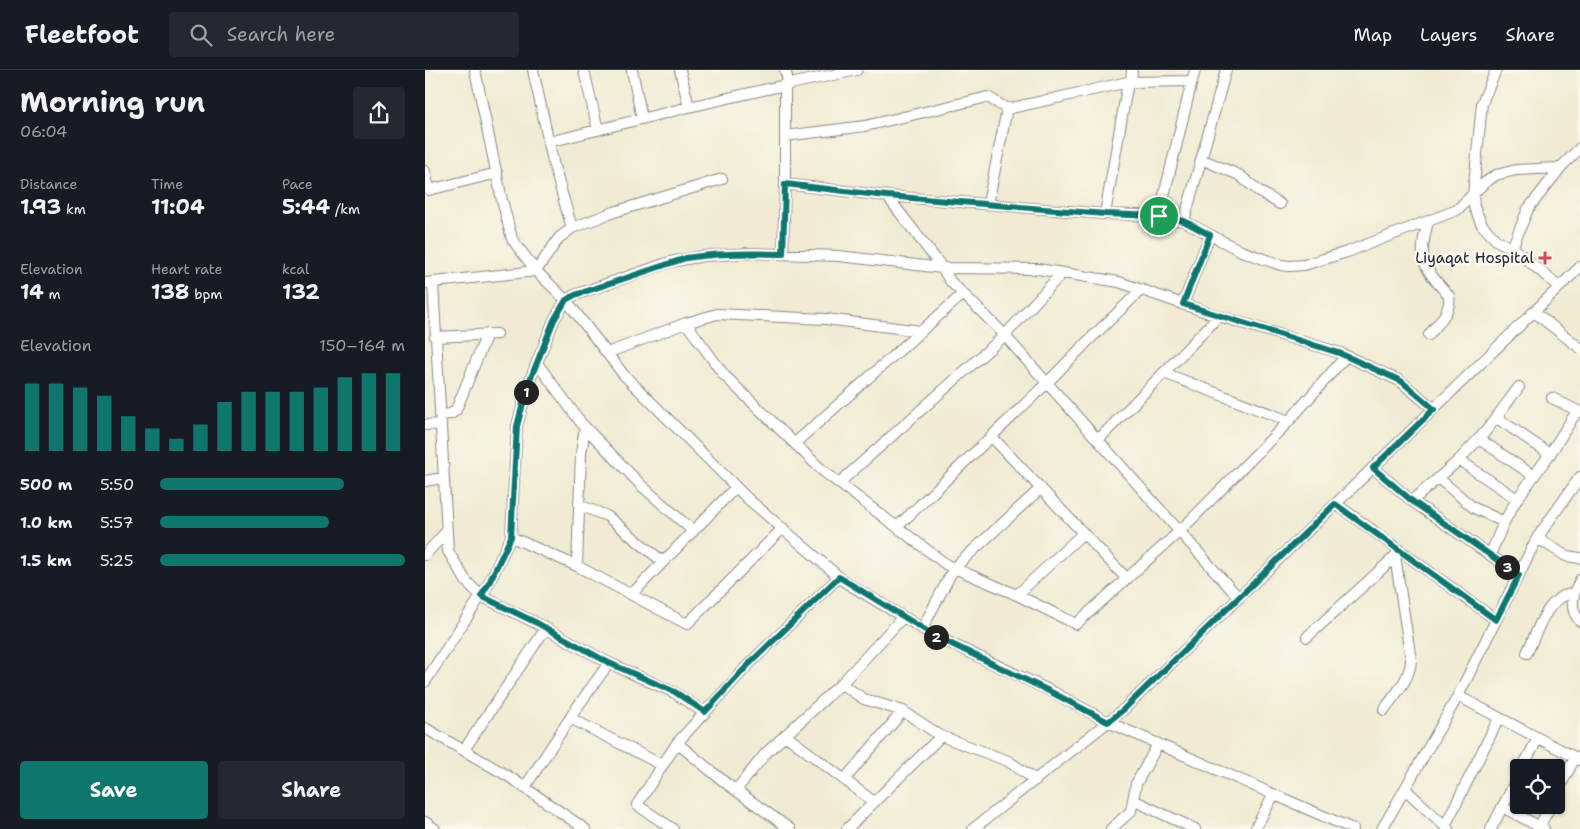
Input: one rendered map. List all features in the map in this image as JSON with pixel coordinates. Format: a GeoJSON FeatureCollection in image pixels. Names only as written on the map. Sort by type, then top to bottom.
{"type":"FeatureCollection","features":[{"type":"Feature","properties":{"kind":"street"},"geometry":{"type":"LineString","coordinates":[[475,70],[512,239],[535,271],[566,300],[623,374],[736,487],[839,577],[935,636],[1108,722],[1353,829]]}},
{"type":"Feature","properties":{"kind":"street"},"geometry":{"type":"LineString","coordinates":[[533,70],[554,166],[572,228]]}},
{"type":"Feature","properties":{"kind":"street"},"geometry":{"type":"LineString","coordinates":[[585,70],[598,130]]}},
{"type":"Feature","properties":{"kind":"street"},"geometry":{"type":"LineString","coordinates":[[632,70],[642,118]]}},
{"type":"Feature","properties":{"kind":"street"},"geometry":{"type":"LineString","coordinates":[[680,70],[689,107]]}},
{"type":"Feature","properties":{"kind":"street"},"geometry":{"type":"LineString","coordinates":[[783,254],[787,85],[785,70]]}},
{"type":"Feature","properties":{"kind":"street"},"geometry":{"type":"LineString","coordinates":[[549,142],[832,73],[857,70]]}},
{"type":"Feature","properties":{"kind":"street"},"geometry":{"type":"LineString","coordinates":[[1105,214],[1131,70]]}},
{"type":"Feature","properties":{"kind":"street"},"geometry":{"type":"LineString","coordinates":[[1159,216],[1195,70]]}},
{"type":"Feature","properties":{"kind":"street"},"geometry":{"type":"LineString","coordinates":[[1184,221],[1226,70]]}},
{"type":"Feature","properties":{"kind":"street"},"geometry":{"type":"LineString","coordinates":[[1496,70],[1483,103],[1473,196],[1474,207],[1482,225],[1495,240],[1512,248],[1559,288]]}},
{"type":"Feature","properties":{"kind":"street"},"geometry":{"type":"LineString","coordinates":[[785,136],[865,126],[988,97],[1007,109],[1130,82],[1192,81]]}},
{"type":"Feature","properties":{"kind":"street"},"geometry":{"type":"LineString","coordinates":[[988,204],[1007,109]]}},
{"type":"Feature","properties":{"kind":"street"},"geometry":{"type":"LineString","coordinates":[[1512,248],[1528,209],[1562,166],[1580,148]]}},
{"type":"Feature","properties":{"kind":"street"},"geometry":{"type":"LineString","coordinates":[[1201,160],[1239,175],[1260,192],[1280,204]]}},
{"type":"Feature","properties":{"kind":"street"},"geometry":{"type":"LineString","coordinates":[[785,184],[887,196],[1105,214],[1159,216],[1184,221],[1241,251],[1281,264],[1296,266],[1347,252],[1457,210],[1483,184],[1501,173],[1562,166]]}},
{"type":"Feature","properties":{"kind":"street"},"geometry":{"type":"LineString","coordinates":[[425,172],[427,188],[429,190],[497,173]]}},
{"type":"Feature","properties":{"kind":"street"},"geometry":{"type":"LineString","coordinates":[[705,712],[675,692],[609,663],[546,628],[481,596],[466,580],[448,551],[435,337],[429,283],[535,271],[559,238],[572,228],[613,212],[722,179]]}},
{"type":"Feature","properties":{"kind":"street"},"geometry":{"type":"LineString","coordinates":[[887,196],[951,282],[1047,383],[1239,598]]}},
{"type":"Feature","properties":{"kind":"street"},"geometry":{"type":"LineString","coordinates":[[1428,222],[1423,240],[1423,260],[1430,274],[1449,296],[1450,300],[1446,312],[1429,335]]}},
{"type":"Feature","properties":{"kind":"street"},"geometry":{"type":"LineString","coordinates":[[1183,304],[1210,235]]}},
{"type":"Feature","properties":{"kind":"street"},"geometry":{"type":"LineString","coordinates":[[425,682],[488,585],[511,537],[517,426],[528,385],[554,320],[566,300],[575,295],[686,258],[751,253],[839,256],[942,268],[1038,269],[1119,282],[1346,356],[1401,381],[1434,409]]}},
{"type":"Feature","properties":{"kind":"street"},"geometry":{"type":"LineString","coordinates":[[973,829],[1123,710],[1580,267]]}},
{"type":"Feature","properties":{"kind":"street"},"geometry":{"type":"LineString","coordinates":[[839,483],[1004,336],[1062,273]]}},
{"type":"Feature","properties":{"kind":"street"},"geometry":{"type":"LineString","coordinates":[[898,526],[1141,290]]}},
{"type":"Feature","properties":{"kind":"street"},"geometry":{"type":"LineString","coordinates":[[795,444],[963,294]]}},
{"type":"Feature","properties":{"kind":"street"},"geometry":{"type":"LineString","coordinates":[[1534,312],[1580,348]]}},
{"type":"Feature","properties":{"kind":"street"},"geometry":{"type":"LineString","coordinates":[[607,353],[686,323],[717,314],[826,319],[921,331]]}},
{"type":"Feature","properties":{"kind":"street"},"geometry":{"type":"LineString","coordinates":[[1098,440],[1219,316]]}},
{"type":"Feature","properties":{"kind":"street"},"geometry":{"type":"LineString","coordinates":[[686,323],[724,374],[823,471],[898,526],[947,566],[1017,595],[1077,624],[1180,531],[1289,421],[1346,356]]}},
{"type":"Feature","properties":{"kind":"street"},"geometry":{"type":"LineString","coordinates":[[425,425],[440,420],[456,410],[492,334],[435,337]]}},
{"type":"Feature","properties":{"kind":"street"},"geometry":{"type":"LineString","coordinates":[[537,363],[585,427],[642,486],[693,531]]}},
{"type":"Feature","properties":{"kind":"street"},"geometry":{"type":"LineString","coordinates":[[1164,373],[1289,421]]}},
{"type":"Feature","properties":{"kind":"street"},"geometry":{"type":"LineString","coordinates":[[1412,501],[1459,460],[1479,439],[1519,387]]}},
{"type":"Feature","properties":{"kind":"street"},"geometry":{"type":"LineString","coordinates":[[1491,555],[1504,522],[1517,499],[1551,454],[1579,412],[1552,398]]}},
{"type":"Feature","properties":{"kind":"street"},"geometry":{"type":"LineString","coordinates":[[1497,418],[1551,454]]}},
{"type":"Feature","properties":{"kind":"street"},"geometry":{"type":"LineString","coordinates":[[577,566],[581,454],[585,427]]}},
{"type":"Feature","properties":{"kind":"street"},"geometry":{"type":"LineString","coordinates":[[991,436],[1127,578]]}},
{"type":"Feature","properties":{"kind":"street"},"geometry":{"type":"LineString","coordinates":[[1479,439],[1533,476]]}},
{"type":"Feature","properties":{"kind":"street"},"geometry":{"type":"LineString","coordinates":[[1459,460],[1517,499]]}},
{"type":"Feature","properties":{"kind":"street"},"geometry":{"type":"LineString","coordinates":[[1373,468],[1412,501],[1519,575]]}},
{"type":"Feature","properties":{"kind":"street"},"geometry":{"type":"LineString","coordinates":[[1382,829],[1458,696],[1537,538],[1580,477]]}},
{"type":"Feature","properties":{"kind":"street"},"geometry":{"type":"LineString","coordinates":[[425,480],[443,478]]}},
{"type":"Feature","properties":{"kind":"street"},"geometry":{"type":"LineString","coordinates":[[1438,478],[1475,508],[1504,522]]}},
{"type":"Feature","properties":{"kind":"street"},"geometry":{"type":"LineString","coordinates":[[632,594],[736,487]]}},
{"type":"Feature","properties":{"kind":"street"},"geometry":{"type":"LineString","coordinates":[[923,629],[954,568],[1041,488]]}},
{"type":"Feature","properties":{"kind":"street"},"geometry":{"type":"LineString","coordinates":[[1335,504],[1398,554],[1496,620]]}},
{"type":"Feature","properties":{"kind":"street"},"geometry":{"type":"LineString","coordinates":[[579,505],[607,516],[663,562]]}},
{"type":"Feature","properties":{"kind":"street"},"geometry":{"type":"LineString","coordinates":[[511,537],[577,566],[687,624],[783,528]]}},
{"type":"Feature","properties":{"kind":"street"},"geometry":{"type":"LineString","coordinates":[[425,555],[447,530]]}},
{"type":"Feature","properties":{"kind":"street"},"geometry":{"type":"LineString","coordinates":[[1017,595],[1083,533]]}},
{"type":"Feature","properties":{"kind":"street"},"geometry":{"type":"LineString","coordinates":[[1537,538],[1566,556],[1580,558]]}},
{"type":"Feature","properties":{"kind":"street"},"geometry":{"type":"LineString","coordinates":[[1307,637],[1398,554]]}},
{"type":"Feature","properties":{"kind":"street"},"geometry":{"type":"LineString","coordinates":[[1383,710],[1407,678],[1411,660],[1398,554]]}},
{"type":"Feature","properties":{"kind":"street"},"geometry":{"type":"LineString","coordinates":[[673,829],[637,805],[677,743],[749,664],[839,577]]}},
{"type":"Feature","properties":{"kind":"street"},"geometry":{"type":"LineString","coordinates":[[1580,580],[1574,594],[1573,612],[1580,621]]}},
{"type":"Feature","properties":{"kind":"street"},"geometry":{"type":"LineString","coordinates":[[1527,653],[1545,613],[1566,593],[1574,594]]}},
{"type":"Feature","properties":{"kind":"street"},"geometry":{"type":"LineString","coordinates":[[736,790],[766,752],[841,684],[903,617]]}},
{"type":"Feature","properties":{"kind":"street"},"geometry":{"type":"LineString","coordinates":[[463,750],[546,628]]}},
{"type":"Feature","properties":{"kind":"street"},"geometry":{"type":"LineString","coordinates":[[525,788],[570,718],[609,663]]}},
{"type":"Feature","properties":{"kind":"street"},"geometry":{"type":"LineString","coordinates":[[841,684],[864,699],[903,712],[941,736],[1008,761],[1036,780]]}},
{"type":"Feature","properties":{"kind":"street"},"geometry":{"type":"LineString","coordinates":[[1458,696],[1578,759],[1565,780]]}},
{"type":"Feature","properties":{"kind":"street"},"geometry":{"type":"LineString","coordinates":[[844,780],[903,712]]}},
{"type":"Feature","properties":{"kind":"street"},"geometry":{"type":"LineString","coordinates":[[570,718],[662,766]]}},
{"type":"Feature","properties":{"kind":"street"},"geometry":{"type":"LineString","coordinates":[[1405,789],[1447,828],[1499,718]]}},
{"type":"Feature","properties":{"kind":"street"},"geometry":{"type":"LineString","coordinates":[[425,728],[525,788],[585,829]]}},
{"type":"Feature","properties":{"kind":"street"},"geometry":{"type":"LineString","coordinates":[[785,735],[874,802]]}},
{"type":"Feature","properties":{"kind":"street"},"geometry":{"type":"LineString","coordinates":[[847,829],[941,736]]}},
{"type":"Feature","properties":{"kind":"street"},"geometry":{"type":"LineString","coordinates":[[1527,759],[1538,738]]}},
{"type":"Feature","properties":{"kind":"street"},"geometry":{"type":"LineString","coordinates":[[677,743],[736,790],[790,829]]}},
{"type":"Feature","properties":{"kind":"street"},"geometry":{"type":"LineString","coordinates":[[1111,829],[1131,811],[1137,784],[1158,744]]}},
{"type":"Feature","properties":{"kind":"street"},"geometry":{"type":"LineString","coordinates":[[1491,829],[1510,791]]}},
{"type":"Feature","properties":{"kind":"street"},"geometry":{"type":"LineString","coordinates":[[1255,829],[1274,794]]}},
{"type":"Feature","properties":{"kind":"street"},"geometry":{"type":"LineString","coordinates":[[1133,800],[1195,829]]}},
{"type":"Feature","properties":{"kind":"street"},"geometry":{"type":"LineString","coordinates":[[1502,807],[1541,828],[1547,814]]}},
{"type":"Feature","properties":{"kind":"street"},"geometry":{"type":"LineString","coordinates":[[425,822],[435,829]]}},
{"type":"Feature","properties":{"kind":"place","name":"Liyaqat Hospital"},"geometry":{"type":"Point","coordinates":[1545,258]}},
{"type":"Feature","properties":{"kind":"route"},"geometry":{"type":"LineString","coordinates":[[785,184],[887,196],[1105,214],[1159,216],[1184,221],[1210,235],[1183,304],[1339,353],[1401,381],[1434,409],[1373,468],[1412,501],[1519,575],[1496,620],[1335,504],[1123,710],[1108,722],[935,636],[839,577],[749,664],[705,712],[675,692],[609,663],[537,623],[481,596],[511,537],[517,426],[528,385],[554,320],[566,300],[575,295],[686,258],[751,253],[783,254],[785,184]]}}]}
